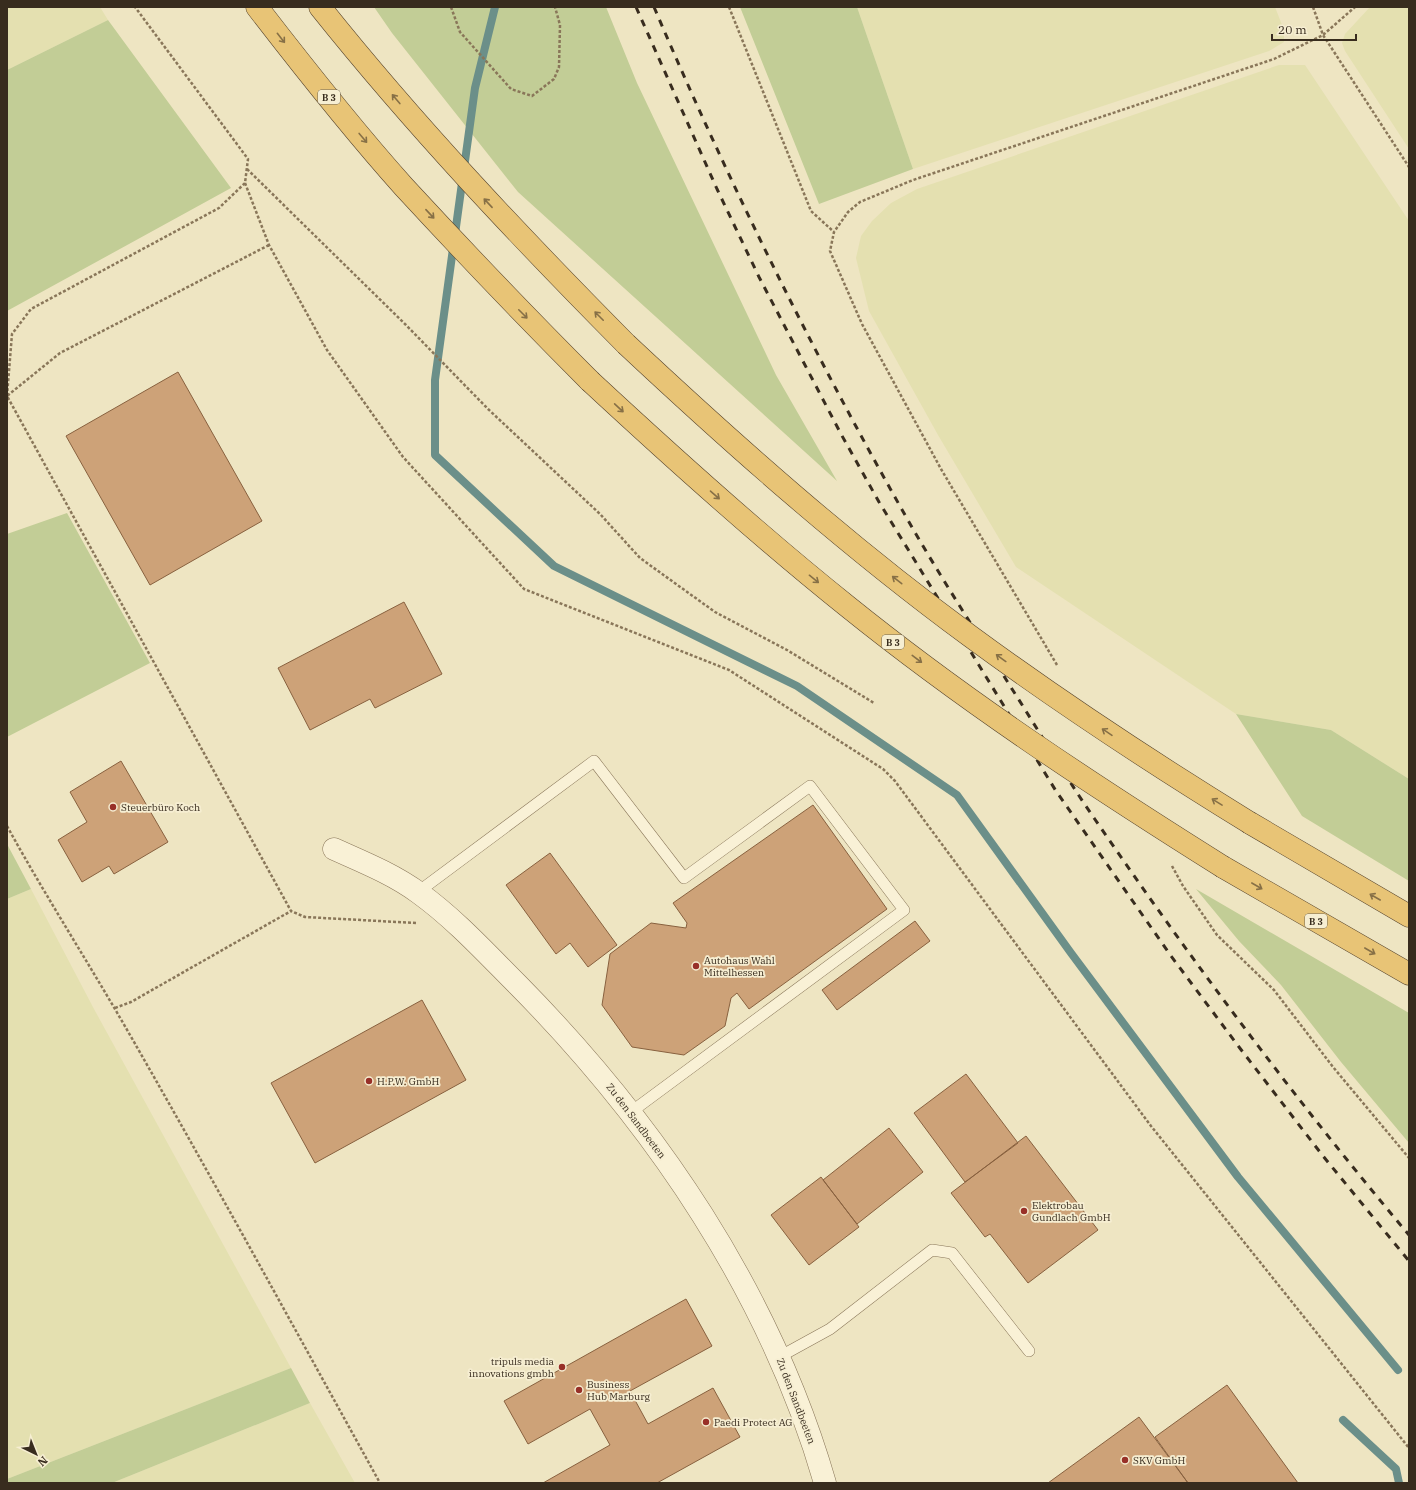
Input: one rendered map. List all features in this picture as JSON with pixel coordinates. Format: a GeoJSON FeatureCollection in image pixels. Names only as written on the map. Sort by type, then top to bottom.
{"type":"FeatureCollection","features":[{"type":"Feature","properties":{"kind":"highway","name":"B 3"},"geometry":{"type":"LineString","coordinates":[[257,7],[315,81],[403,186],[496,286],[590,381],[709,490],[848,607],[938,676],[1031,743],[1126,806],[1223,867],[1409,974]]}},
{"type":"Feature","properties":{"kind":"highway"},"geometry":{"type":"LineString","coordinates":[[320,7],[422,129],[515,232],[626,344],[709,422],[794,496],[880,567],[963,631],[1100,728],[1250,823],[1409,916]]}},
{"type":"Feature","properties":{"kind":"street","name":"Zu den Sandbeeten"},"geometry":{"type":"LineString","coordinates":[[334,849],[387,874],[418,892],[459,925],[559,1027],[595,1067],[631,1112],[684,1185],[712,1230],[745,1289],[779,1357],[796,1396],[824,1483]]}},
{"type":"Feature","properties":{"kind":"lane"},"geometry":{"type":"LineString","coordinates":[[418,892],[594,761],[684,878],[810,786],[904,910],[631,1112]]}},
{"type":"Feature","properties":{"kind":"lane"},"geometry":{"type":"LineString","coordinates":[[779,1357],[830,1329],[932,1250],[952,1253],[1029,1351]]}},
{"type":"Feature","properties":{"kind":"path"},"geometry":{"type":"LineString","coordinates":[[7,396],[60,353],[269,245],[245,183],[248,159],[135,7]]}},
{"type":"Feature","properties":{"kind":"path"},"geometry":{"type":"LineString","coordinates":[[451,8],[460,32],[511,89],[532,96],[554,79],[558,67],[560,25],[555,7]]}},
{"type":"Feature","properties":{"kind":"path"},"geometry":{"type":"LineString","coordinates":[[728,7],[811,211],[834,232]]}},
{"type":"Feature","properties":{"kind":"path"},"geometry":{"type":"LineString","coordinates":[[1313,7],[1323,35],[1409,167]]}},
{"type":"Feature","properties":{"kind":"path"},"geometry":{"type":"LineString","coordinates":[[1059,669],[941,469],[862,324],[830,251],[834,232],[848,212],[860,202],[913,180],[1274,59],[1323,35],[1355,7]]}},
{"type":"Feature","properties":{"kind":"path"},"geometry":{"type":"LineString","coordinates":[[247,169],[406,325],[488,410],[600,514],[640,558],[715,612],[787,650],[874,703]]}},
{"type":"Feature","properties":{"kind":"path"},"geometry":{"type":"LineString","coordinates":[[245,183],[220,208],[31,309],[12,334],[7,396],[291,911],[305,917],[420,923]]}},
{"type":"Feature","properties":{"kind":"path"},"geometry":{"type":"LineString","coordinates":[[7,826],[36,878],[115,1008],[199,1155],[380,1483]]}},
{"type":"Feature","properties":{"kind":"path"},"geometry":{"type":"LineString","coordinates":[[1168,859],[1183,886],[1217,935],[1274,990],[1334,1067],[1409,1158]]}},
{"type":"Feature","properties":{"kind":"path"},"geometry":{"type":"LineString","coordinates":[[115,1008],[131,1002],[291,911]]}},
{"type":"Feature","properties":{"kind":"shaded area"},"geometry":{"type":"Polygon","coordinates":[[[7,7],[100,7],[108,20],[7,70],[7,7]]]}},
{"type":"Feature","properties":{"kind":"shaded area"},"geometry":{"type":"Polygon","coordinates":[[[857,7],[1275,7],[1284,30],[1284,42],[1269,51],[913,169],[857,7]]]}},
{"type":"Feature","properties":{"kind":"shaded area"},"geometry":{"type":"Polygon","coordinates":[[[1370,7],[1409,7],[1409,149],[1345,51],[1342,43],[1345,34],[1370,7]]]}},
{"type":"Feature","properties":{"kind":"shaded area"},"geometry":{"type":"Polygon","coordinates":[[[1279,65],[1305,65],[1409,221],[1409,779],[1331,730],[1236,714],[1016,567],[938,435],[869,311],[856,258],[861,236],[872,221],[891,203],[917,189],[1279,65]]]}},
{"type":"Feature","properties":{"kind":"shaded area"},"geometry":{"type":"Polygon","coordinates":[[[31,889],[94,1009],[291,1368],[7,1479],[7,899],[31,889]]]}},
{"type":"Feature","properties":{"kind":"shaded area"},"geometry":{"type":"Polygon","coordinates":[[[310,1403],[355,1483],[112,1483],[310,1403]]]}},
{"type":"Feature","properties":{"kind":"green space"},"geometry":{"type":"Polygon","coordinates":[[[374,7],[606,7],[637,83],[776,375],[837,481],[518,192],[392,33],[374,7]]]}},
{"type":"Feature","properties":{"kind":"green space"},"geometry":{"type":"Polygon","coordinates":[[[740,7],[857,7],[913,169],[819,204],[740,7]]]}},
{"type":"Feature","properties":{"kind":"green space"},"geometry":{"type":"Polygon","coordinates":[[[108,20],[231,188],[7,311],[7,70],[108,20]]]}},
{"type":"Feature","properties":{"kind":"green space"},"geometry":{"type":"Polygon","coordinates":[[[67,513],[150,663],[7,737],[7,534],[67,513]]]}},
{"type":"Feature","properties":{"kind":"green space"},"geometry":{"type":"Polygon","coordinates":[[[1236,714],[1331,730],[1409,779],[1409,881],[1302,816],[1236,714]]]}},
{"type":"Feature","properties":{"kind":"green space"},"geometry":{"type":"Polygon","coordinates":[[[7,844],[31,889],[7,899],[7,844]]]}},
{"type":"Feature","properties":{"kind":"green space"},"geometry":{"type":"Polygon","coordinates":[[[1196,889],[1409,1013],[1409,1143],[1341,1062],[1281,985],[1239,941],[1196,889]]]}},
{"type":"Feature","properties":{"kind":"green space"},"geometry":{"type":"Polygon","coordinates":[[[291,1368],[310,1403],[112,1483],[7,1483],[7,1479],[291,1368]]]}},
{"type":"Feature","properties":{"kind":"building"},"geometry":{"type":"Polygon","coordinates":[[[178,372],[262,521],[150,585],[66,436],[178,372]]]}},
{"type":"Feature","properties":{"kind":"building"},"geometry":{"type":"Polygon","coordinates":[[[404,602],[442,674],[375,708],[370,699],[310,730],[278,668],[404,602]]]}},
{"type":"Feature","properties":{"kind":"building","name":"Steuerbüro Koch"},"geometry":{"type":"Polygon","coordinates":[[[121,761],[168,842],[114,874],[109,866],[82,882],[58,840],[87,822],[70,792],[121,761]]]}},
{"type":"Feature","properties":{"kind":"building"},"geometry":{"type":"Polygon","coordinates":[[[813,805],[887,909],[749,1009],[737,993],[731,998],[725,1026],[684,1055],[632,1047],[602,1005],[610,954],[651,923],[686,928],[687,923],[673,903],[813,805]]]}},
{"type":"Feature","properties":{"kind":"building"},"geometry":{"type":"Polygon","coordinates":[[[550,853],[617,945],[588,967],[570,943],[556,954],[506,885],[550,853]]]}},
{"type":"Feature","properties":{"kind":"building"},"geometry":{"type":"Polygon","coordinates":[[[915,921],[930,941],[837,1010],[822,990],[915,921]]]}},
{"type":"Feature","properties":{"kind":"building","name":"H.P.W. GmbH"},"geometry":{"type":"Polygon","coordinates":[[[422,1000],[466,1080],[315,1163],[271,1083],[422,1000]]]}},
{"type":"Feature","properties":{"kind":"building"},"geometry":{"type":"Polygon","coordinates":[[[966,1074],[1018,1143],[965,1182],[914,1113],[966,1074]]]}},
{"type":"Feature","properties":{"kind":"building"},"geometry":{"type":"Polygon","coordinates":[[[889,1128],[923,1172],[857,1224],[823,1180],[889,1128]]]}},
{"type":"Feature","properties":{"kind":"building","name":"Elektrobau Gundlach GmbH"},"geometry":{"type":"Polygon","coordinates":[[[1026,1136],[1098,1230],[1028,1283],[990,1234],[985,1237],[951,1193],[1026,1136]]]}},
{"type":"Feature","properties":{"kind":"building"},"geometry":{"type":"Polygon","coordinates":[[[821,1177],[859,1227],[809,1265],[771,1215],[821,1177]]]}},
{"type":"Feature","properties":{"kind":"building","name":"Business Hub Marburg"},"geometry":{"type":"Polygon","coordinates":[[[686,1299],[712,1346],[630,1391],[648,1424],[713,1388],[740,1437],[657,1483],[543,1483],[610,1445],[590,1409],[528,1444],[504,1401],[686,1299]]]}},
{"type":"Feature","properties":{"kind":"building"},"geometry":{"type":"Polygon","coordinates":[[[1227,1385],[1298,1483],[1188,1483],[1155,1437],[1227,1385]]]}},
{"type":"Feature","properties":{"kind":"building","name":"SKV GmbH"},"geometry":{"type":"Polygon","coordinates":[[[1139,1417],[1188,1483],[1048,1483],[1139,1417]]]}},
{"type":"Feature","properties":{"kind":"waterway"},"geometry":{"type":"LineString","coordinates":[[495,7],[475,88],[435,380],[435,455],[554,566],[797,686],[957,795],[1071,953],[1238,1177],[1398,1370]]}},
{"type":"Feature","properties":{"kind":"waterway"},"geometry":{"type":"LineString","coordinates":[[1343,1420],[1396,1469],[1399,1483]]}},
{"type":"Feature","properties":{"kind":"railway"},"geometry":{"type":"LineString","coordinates":[[636,7],[717,189],[759,277],[841,434],[879,502],[1056,791],[1171,956],[1239,1047],[1323,1156],[1409,1261]]}},
{"type":"Feature","properties":{"kind":"railway"},"geometry":{"type":"LineString","coordinates":[[654,7],[712,138],[806,332],[874,459],[946,585],[1062,770],[1131,872],[1246,1030],[1326,1134],[1409,1235]]}},
{"type":"Feature","properties":{"kind":"place","name":"Steuerbüro Koch"},"geometry":{"type":"Point","coordinates":[113,807]}},
{"type":"Feature","properties":{"kind":"place","name":"Autohaus Wahl Mittelhessen"},"geometry":{"type":"Point","coordinates":[696,966]}},
{"type":"Feature","properties":{"kind":"place","name":"H.P.W. GmbH"},"geometry":{"type":"Point","coordinates":[369,1081]}},
{"type":"Feature","properties":{"kind":"place","name":"Elektrobau Gundlach GmbH"},"geometry":{"type":"Point","coordinates":[1024,1211]}},
{"type":"Feature","properties":{"kind":"place","name":"tripuls media innovations gmbh"},"geometry":{"type":"Point","coordinates":[562,1367]}},
{"type":"Feature","properties":{"kind":"place","name":"Business Hub Marburg"},"geometry":{"type":"Point","coordinates":[579,1390]}},
{"type":"Feature","properties":{"kind":"place","name":"Paedi Protect AG"},"geometry":{"type":"Point","coordinates":[706,1422]}},
{"type":"Feature","properties":{"kind":"place","name":"SKV GmbH"},"geometry":{"type":"Point","coordinates":[1125,1460]}}]}
